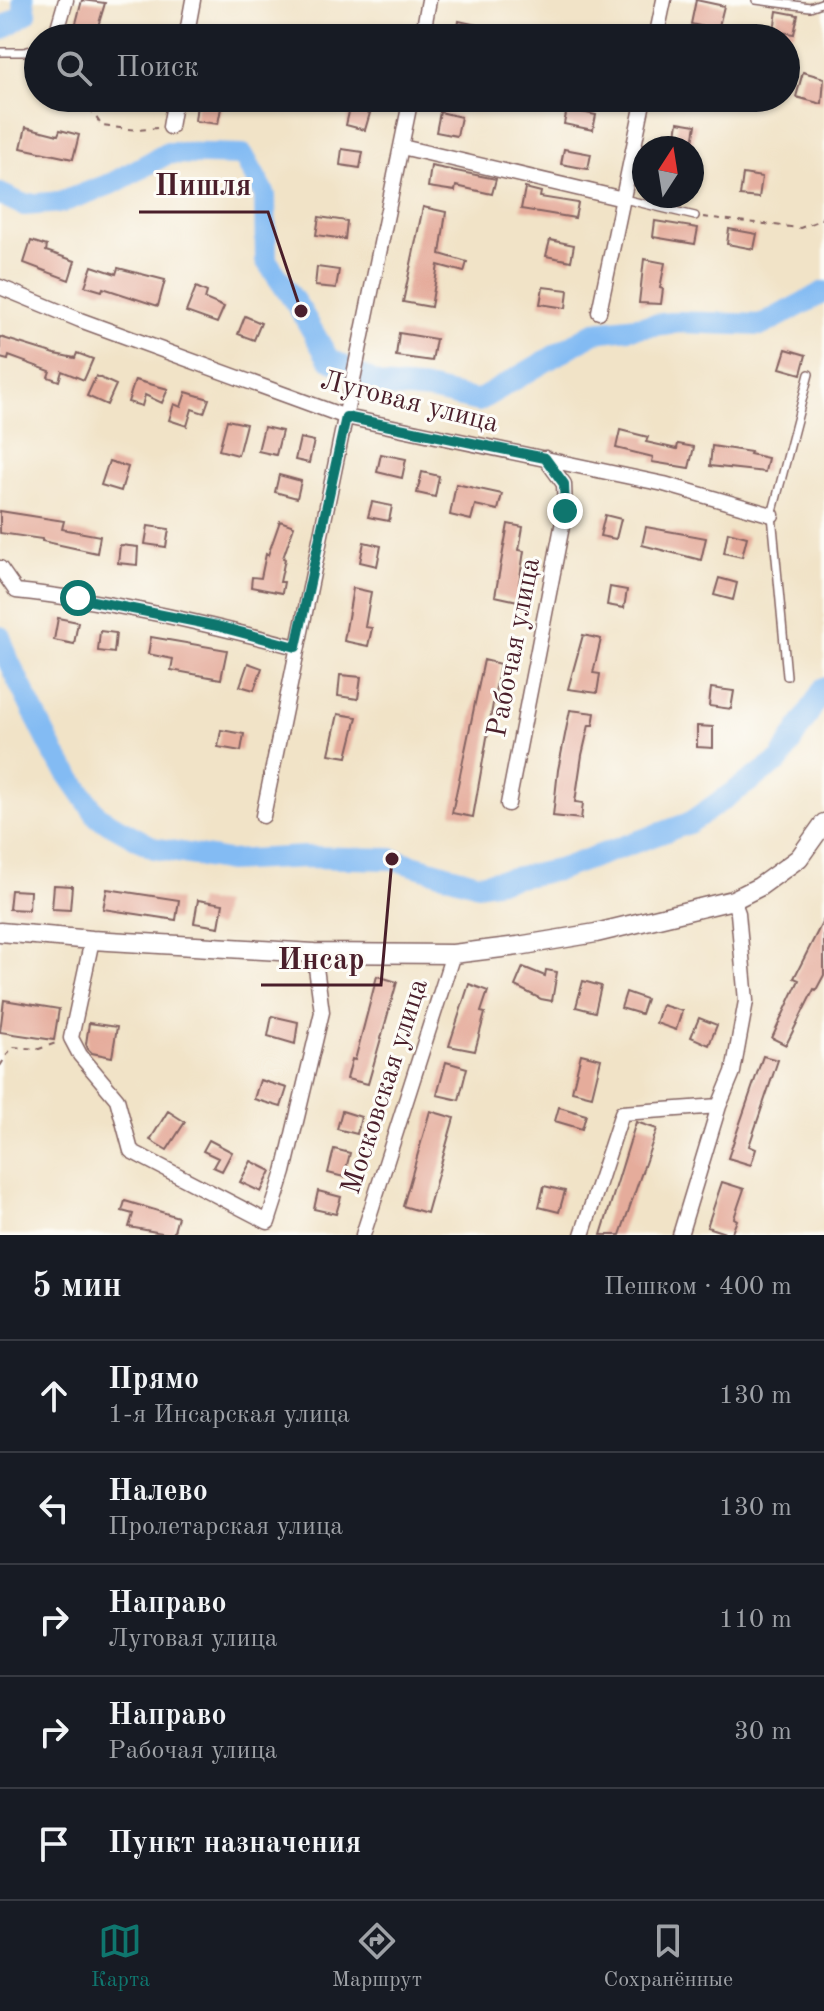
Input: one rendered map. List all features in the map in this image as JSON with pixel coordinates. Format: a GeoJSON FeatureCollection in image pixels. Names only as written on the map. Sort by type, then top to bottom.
{"type":"FeatureCollection","features":[{"type":"Feature","properties":{"kind":"street"},"geometry":{"type":"LineString","coordinates":[[59,24],[66,0]]}},
{"type":"Feature","properties":{"kind":"street"},"geometry":{"type":"LineString","coordinates":[[189,24],[193,0]]}},
{"type":"Feature","properties":{"kind":"street"},"geometry":{"type":"LineString","coordinates":[[425,24],[429,0]]}},
{"type":"Feature","properties":{"kind":"street"},"geometry":{"type":"LineString","coordinates":[[659,24],[664,0]]}},
{"type":"Feature","properties":{"kind":"street"},"geometry":{"type":"LineString","coordinates":[[170,127],[173,112]]}},
{"type":"Feature","properties":{"kind":"street"},"geometry":{"type":"LineString","coordinates":[[263,816],[408,112]]}},
{"type":"Feature","properties":{"kind":"street"},"geometry":{"type":"LineString","coordinates":[[599,312],[641,112]]}},
{"type":"Feature","properties":{"kind":"street"},"geometry":{"type":"LineString","coordinates":[[402,147],[623,199]]}},
{"type":"Feature","properties":{"kind":"street","name":"Луговая улица"},"geometry":{"type":"LineString","coordinates":[[0,287],[80,320],[346,417],[664,484],[772,515]]}},
{"type":"Feature","properties":{"kind":"street","name":"Рабочая улица"},"geometry":{"type":"LineString","coordinates":[[508,804],[565,511],[564,484],[545,458]]}},
{"type":"Feature","properties":{"kind":"street"},"geometry":{"type":"LineString","coordinates":[[0,568],[16,591],[135,608],[296,647]]}},
{"type":"Feature","properties":{"kind":"street"},"geometry":{"type":"LineString","coordinates":[[0,932],[314,953],[453,954],[596,933],[733,900],[759,887],[799,858],[824,823]]}},
{"type":"Feature","properties":{"kind":"street"},"geometry":{"type":"LineString","coordinates":[[680,1235],[719,1106],[733,1072],[746,1001],[738,913],[733,900]]}},
{"type":"Feature","properties":{"kind":"street"},"geometry":{"type":"LineString","coordinates":[[92,940],[71,1038],[80,1055],[117,1099],[131,1151],[268,1222],[284,1172],[322,1012],[314,953]]}},
{"type":"Feature","properties":{"kind":"street","name":"Московская улица"},"geometry":{"type":"LineString","coordinates":[[363,1235],[453,954]]}},
{"type":"Feature","properties":{"kind":"street"},"geometry":{"type":"LineString","coordinates":[[582,1235],[622,1113],[719,1106]]}},
{"type":"Feature","properties":{"kind":"lane"},"geometry":{"type":"LineString","coordinates":[[756,0],[810,7],[824,2]]}},
{"type":"Feature","properties":{"kind":"lane"},"geometry":{"type":"LineString","coordinates":[[0,52],[24,52]]}},
{"type":"Feature","properties":{"kind":"lane"},"geometry":{"type":"LineString","coordinates":[[623,199],[695,216]]}},
{"type":"Feature","properties":{"kind":"lane"},"geometry":{"type":"LineString","coordinates":[[787,676],[772,515],[809,374]]}},
{"type":"Feature","properties":{"kind":"path"},"geometry":{"type":"LineString","coordinates":[[92,112],[102,126],[138,130],[170,127]]}},
{"type":"Feature","properties":{"kind":"path"},"geometry":{"type":"LineString","coordinates":[[695,216],[800,228],[821,220],[824,214]]}},
{"type":"Feature","properties":{"kind":"path"},"geometry":{"type":"LineString","coordinates":[[0,1066],[12,1047],[39,1049],[71,1038]]}},
{"type":"Feature","properties":{"kind":"building"},"geometry":{"type":"Polygon","coordinates":[[[82,0],[105,3],[99,24],[76,24],[82,0]]]}},
{"type":"Feature","properties":{"kind":"building"},"geometry":{"type":"Polygon","coordinates":[[[696,0],[724,6],[720,24],[691,24],[696,0]]]}},
{"type":"Feature","properties":{"kind":"building"},"geometry":{"type":"Polygon","coordinates":[[[777,11],[798,15],[796,24],[775,24],[777,11]]]}},
{"type":"Feature","properties":{"kind":"building"},"geometry":{"type":"Polygon","coordinates":[[[803,72],[824,78],[822,104],[800,98],[803,72]]]}},
{"type":"Feature","properties":{"kind":"building"},"geometry":{"type":"Polygon","coordinates":[[[196,112],[220,112],[218,124],[195,121],[196,112]]]}},
{"type":"Feature","properties":{"kind":"building"},"geometry":{"type":"Polygon","coordinates":[[[349,112],[370,113],[365,130],[346,125],[349,112]]]}},
{"type":"Feature","properties":{"kind":"building"},"geometry":{"type":"Polygon","coordinates":[[[440,112],[461,117],[457,136],[436,132],[440,112]]]}},
{"type":"Feature","properties":{"kind":"building"},"geometry":{"type":"Polygon","coordinates":[[[566,112],[596,115],[593,130],[564,124],[566,112]]]}},
{"type":"Feature","properties":{"kind":"building"},"geometry":{"type":"Polygon","coordinates":[[[678,122],[696,125],[694,136],[676,136],[678,122]]]}},
{"type":"Feature","properties":{"kind":"building"},"geometry":{"type":"Polygon","coordinates":[[[26,127],[58,135],[60,130],[79,135],[73,159],[21,148],[26,127]]]}},
{"type":"Feature","properties":{"kind":"building"},"geometry":{"type":"Polygon","coordinates":[[[342,149],[363,152],[360,168],[340,165],[342,149]]]}},
{"type":"Feature","properties":{"kind":"building"},"geometry":{"type":"Polygon","coordinates":[[[564,149],[591,154],[588,169],[561,164],[564,149]]]}},
{"type":"Feature","properties":{"kind":"building"},"geometry":{"type":"Polygon","coordinates":[[[431,166],[496,179],[492,194],[456,186],[455,191],[428,187],[431,166]]]}},
{"type":"Feature","properties":{"kind":"building"},"geometry":{"type":"Polygon","coordinates":[[[743,174],[762,177],[759,198],[740,196],[743,174]]]}},
{"type":"Feature","properties":{"kind":"building"},"geometry":{"type":"Polygon","coordinates":[[[525,188],[541,192],[540,197],[578,203],[575,218],[521,209],[525,188]]]}},
{"type":"Feature","properties":{"kind":"building"},"geometry":{"type":"Polygon","coordinates":[[[423,207],[446,212],[440,254],[467,262],[464,272],[438,265],[431,307],[403,302],[423,207]]]}},
{"type":"Feature","properties":{"kind":"building"},"geometry":{"type":"Polygon","coordinates":[[[319,217],[347,221],[345,239],[316,235],[319,217]]]}},
{"type":"Feature","properties":{"kind":"building"},"geometry":{"type":"Polygon","coordinates":[[[655,221],[698,228],[695,244],[653,237],[655,221]]]}},
{"type":"Feature","properties":{"kind":"building"},"geometry":{"type":"Polygon","coordinates":[[[729,229],[757,234],[754,249],[727,244],[729,229]]]}},
{"type":"Feature","properties":{"kind":"building"},"geometry":{"type":"Polygon","coordinates":[[[550,240],[574,245],[571,261],[546,256],[550,240]]]}},
{"type":"Feature","properties":{"kind":"building"},"geometry":{"type":"Polygon","coordinates":[[[31,241],[47,246],[46,251],[75,261],[69,280],[24,263],[31,241]]]}},
{"type":"Feature","properties":{"kind":"building"},"geometry":{"type":"Polygon","coordinates":[[[644,259],[665,263],[660,288],[663,289],[661,304],[639,303],[644,259]]]}},
{"type":"Feature","properties":{"kind":"building"},"geometry":{"type":"Polygon","coordinates":[[[92,266],[116,274],[118,268],[165,280],[158,306],[103,288],[102,291],[85,286],[92,266]]]}},
{"type":"Feature","properties":{"kind":"building"},"geometry":{"type":"Polygon","coordinates":[[[317,267],[339,270],[336,288],[315,286],[317,267]]]}},
{"type":"Feature","properties":{"kind":"building"},"geometry":{"type":"Polygon","coordinates":[[[196,287],[207,292],[205,299],[224,307],[217,323],[186,312],[196,287]]]}},
{"type":"Feature","properties":{"kind":"building"},"geometry":{"type":"Polygon","coordinates":[[[543,287],[568,290],[566,308],[540,304],[543,287]]]}},
{"type":"Feature","properties":{"kind":"building"},"geometry":{"type":"Polygon","coordinates":[[[245,316],[261,323],[254,340],[238,334],[245,316]]]}},
{"type":"Feature","properties":{"kind":"building"},"geometry":{"type":"Polygon","coordinates":[[[399,333],[436,339],[432,361],[396,356],[399,333]]]}},
{"type":"Feature","properties":{"kind":"building"},"geometry":{"type":"Polygon","coordinates":[[[0,337],[55,354],[75,358],[77,353],[93,359],[84,380],[62,371],[59,381],[48,377],[50,371],[9,356],[8,360],[0,358],[0,337]]]}},
{"type":"Feature","properties":{"kind":"building"},"geometry":{"type":"Polygon","coordinates":[[[786,349],[806,355],[801,374],[780,368],[786,349]]]}},
{"type":"Feature","properties":{"kind":"building"},"geometry":{"type":"Polygon","coordinates":[[[96,376],[116,385],[107,405],[87,396],[96,376]]]}},
{"type":"Feature","properties":{"kind":"building"},"geometry":{"type":"Polygon","coordinates":[[[135,380],[168,389],[162,403],[145,395],[142,406],[128,402],[135,380]]]}},
{"type":"Feature","properties":{"kind":"building"},"geometry":{"type":"Polygon","coordinates":[[[186,392],[209,399],[204,413],[192,409],[187,426],[169,420],[174,404],[181,407],[186,392]]]}},
{"type":"Feature","properties":{"kind":"building"},"geometry":{"type":"Polygon","coordinates":[[[227,420],[246,424],[238,455],[219,450],[227,420]]]}},
{"type":"Feature","properties":{"kind":"building"},"geometry":{"type":"Polygon","coordinates":[[[264,427],[282,431],[276,455],[258,451],[264,427]]]}},
{"type":"Feature","properties":{"kind":"building"},"geometry":{"type":"Polygon","coordinates":[[[620,430],[648,437],[646,442],[677,449],[678,444],[694,447],[689,468],[652,462],[653,457],[616,448],[620,430]]]}},
{"type":"Feature","properties":{"kind":"building"},"geometry":{"type":"Polygon","coordinates":[[[300,438],[314,441],[309,463],[295,460],[300,438]]]}},
{"type":"Feature","properties":{"kind":"building"},"geometry":{"type":"Polygon","coordinates":[[[712,446],[768,458],[765,472],[710,466],[712,446]]]}},
{"type":"Feature","properties":{"kind":"building"},"geometry":{"type":"Polygon","coordinates":[[[381,454],[406,459],[402,478],[377,472],[381,454]]]}},
{"type":"Feature","properties":{"kind":"building"},"geometry":{"type":"Polygon","coordinates":[[[109,461],[128,467],[121,491],[101,485],[109,461]]]}},
{"type":"Feature","properties":{"kind":"building"},"geometry":{"type":"Polygon","coordinates":[[[422,472],[439,476],[435,497],[417,493],[422,472]]]}},
{"type":"Feature","properties":{"kind":"building"},"geometry":{"type":"Polygon","coordinates":[[[279,475],[301,481],[297,498],[275,492],[279,475]]]}},
{"type":"Feature","properties":{"kind":"building"},"geometry":{"type":"Polygon","coordinates":[[[456,484],[502,494],[498,510],[475,505],[471,520],[450,515],[456,484]]]}},
{"type":"Feature","properties":{"kind":"building"},"geometry":{"type":"Polygon","coordinates":[[[372,502],[392,506],[389,521],[368,517],[372,502]]]}},
{"type":"Feature","properties":{"kind":"building"},"geometry":{"type":"Polygon","coordinates":[[[0,511],[64,521],[62,529],[100,536],[97,553],[42,539],[0,533],[0,511]]]}},
{"type":"Feature","properties":{"kind":"building"},"geometry":{"type":"Polygon","coordinates":[[[605,515],[621,519],[616,539],[600,536],[605,515]]]}},
{"type":"Feature","properties":{"kind":"building"},"geometry":{"type":"Polygon","coordinates":[[[280,521],[294,526],[283,558],[282,593],[251,587],[252,577],[261,578],[266,554],[280,521]]]}},
{"type":"Feature","properties":{"kind":"building"},"geometry":{"type":"Polygon","coordinates":[[[508,524],[523,527],[519,550],[524,551],[519,584],[522,585],[518,601],[495,596],[508,524]]]}},
{"type":"Feature","properties":{"kind":"building"},"geometry":{"type":"Polygon","coordinates":[[[148,526],[169,529],[166,547],[145,544],[148,526]]]}},
{"type":"Feature","properties":{"kind":"building"},"geometry":{"type":"Polygon","coordinates":[[[646,527],[706,538],[701,560],[642,545],[646,527]]]}},
{"type":"Feature","properties":{"kind":"building"},"geometry":{"type":"Polygon","coordinates":[[[728,532],[747,537],[742,557],[724,553],[728,532]]]}},
{"type":"Feature","properties":{"kind":"building"},"geometry":{"type":"Polygon","coordinates":[[[364,542],[381,546],[377,566],[360,562],[364,542]]]}},
{"type":"Feature","properties":{"kind":"building"},"geometry":{"type":"Polygon","coordinates":[[[120,545],[138,547],[137,565],[118,563],[120,545]]]}},
{"type":"Feature","properties":{"kind":"building"},"geometry":{"type":"Polygon","coordinates":[[[719,578],[737,583],[733,600],[714,595],[719,578]]]}},
{"type":"Feature","properties":{"kind":"building"},"geometry":{"type":"Polygon","coordinates":[[[610,587],[627,590],[624,608],[607,605],[610,587]]]}},
{"type":"Feature","properties":{"kind":"building"},"geometry":{"type":"Polygon","coordinates":[[[353,588],[371,592],[365,627],[372,628],[368,646],[344,641],[353,588]]]}},
{"type":"Feature","properties":{"kind":"building"},"geometry":{"type":"Polygon","coordinates":[[[58,618],[78,622],[74,644],[54,640],[58,618]]]}},
{"type":"Feature","properties":{"kind":"building"},"geometry":{"type":"Polygon","coordinates":[[[100,631],[116,633],[114,653],[98,651],[100,631]]]}},
{"type":"Feature","properties":{"kind":"building"},"geometry":{"type":"Polygon","coordinates":[[[583,635],[601,639],[593,673],[600,674],[597,693],[568,689],[583,635]]]}},
{"type":"Feature","properties":{"kind":"building"},"geometry":{"type":"Polygon","coordinates":[[[151,637],[227,650],[221,679],[171,670],[173,659],[148,654],[151,637]]]}},
{"type":"Feature","properties":{"kind":"building"},"geometry":{"type":"Polygon","coordinates":[[[484,660],[500,664],[473,817],[452,813],[484,660]]]}},
{"type":"Feature","properties":{"kind":"building"},"geometry":{"type":"Polygon","coordinates":[[[248,663],[262,668],[254,690],[240,686],[248,663]]]}},
{"type":"Feature","properties":{"kind":"building"},"geometry":{"type":"Polygon","coordinates":[[[340,675],[361,677],[358,699],[338,696],[340,675]]]}},
{"type":"Feature","properties":{"kind":"building"},"geometry":{"type":"Polygon","coordinates":[[[711,688],[734,691],[731,709],[709,706],[711,688]]]}},
{"type":"Feature","properties":{"kind":"building"},"geometry":{"type":"Polygon","coordinates":[[[570,710],[595,713],[582,755],[575,802],[583,803],[581,819],[553,816],[570,710]]]}},
{"type":"Feature","properties":{"kind":"building"},"geometry":{"type":"Polygon","coordinates":[[[338,714],[357,717],[347,757],[329,754],[338,714]]]}},
{"type":"Feature","properties":{"kind":"building"},"geometry":{"type":"Polygon","coordinates":[[[697,726],[713,727],[713,748],[697,747],[697,726]]]}},
{"type":"Feature","properties":{"kind":"building"},"geometry":{"type":"Polygon","coordinates":[[[221,730],[244,734],[241,751],[218,747],[221,730]]]}},
{"type":"Feature","properties":{"kind":"building"},"geometry":{"type":"Polygon","coordinates":[[[54,885],[72,886],[70,910],[52,909],[54,885]]]}},
{"type":"Feature","properties":{"kind":"building"},"geometry":{"type":"Polygon","coordinates":[[[107,889],[179,900],[176,920],[103,909],[107,889]]]}},
{"type":"Feature","properties":{"kind":"building"},"geometry":{"type":"Polygon","coordinates":[[[11,890],[30,891],[29,910],[9,909],[11,890]]]}},
{"type":"Feature","properties":{"kind":"building"},"geometry":{"type":"Polygon","coordinates":[[[198,900],[223,904],[219,927],[194,923],[198,900]]]}},
{"type":"Feature","properties":{"kind":"building"},"geometry":{"type":"Polygon","coordinates":[[[824,919],[824,975],[786,1045],[772,1038],[799,980],[794,978],[824,919]]]}},
{"type":"Feature","properties":{"kind":"building"},"geometry":{"type":"Polygon","coordinates":[[[523,967],[545,976],[546,970],[557,972],[552,1001],[515,986],[523,967]]]}},
{"type":"Feature","properties":{"kind":"building"},"geometry":{"type":"Polygon","coordinates":[[[377,976],[397,982],[368,1084],[347,1079],[377,976]]]}},
{"type":"Feature","properties":{"kind":"building"},"geometry":{"type":"Polygon","coordinates":[[[583,981],[601,986],[595,1012],[576,1007],[583,981]]]}},
{"type":"Feature","properties":{"kind":"building"},"geometry":{"type":"Polygon","coordinates":[[[469,984],[488,991],[475,1051],[449,1046],[469,984]]]}},
{"type":"Feature","properties":{"kind":"building"},"geometry":{"type":"Polygon","coordinates":[[[626,992],[646,999],[641,1014],[621,1008],[626,992]]]}},
{"type":"Feature","properties":{"kind":"building"},"geometry":{"type":"Polygon","coordinates":[[[4,1000],[59,1009],[54,1040],[0,1032],[4,1000]]]}},
{"type":"Feature","properties":{"kind":"building"},"geometry":{"type":"Polygon","coordinates":[[[662,1005],[682,1011],[676,1030],[656,1023],[662,1005]]]}},
{"type":"Feature","properties":{"kind":"building"},"geometry":{"type":"Polygon","coordinates":[[[272,1016],[298,1022],[295,1044],[268,1036],[272,1016]]]}},
{"type":"Feature","properties":{"kind":"building"},"geometry":{"type":"Polygon","coordinates":[[[699,1018],[717,1025],[709,1045],[691,1037],[699,1018]]]}},
{"type":"Feature","properties":{"kind":"building"},"geometry":{"type":"Polygon","coordinates":[[[89,1023],[117,1027],[112,1057],[92,1053],[88,1049],[89,1023]]]}},
{"type":"Feature","properties":{"kind":"building"},"geometry":{"type":"Polygon","coordinates":[[[581,1054],[601,1059],[592,1096],[572,1091],[581,1054]]]}},
{"type":"Feature","properties":{"kind":"building"},"geometry":{"type":"Polygon","coordinates":[[[763,1056],[778,1060],[749,1146],[756,1149],[751,1165],[728,1158],[763,1056]]]}},
{"type":"Feature","properties":{"kind":"building"},"geometry":{"type":"Polygon","coordinates":[[[446,1062],[467,1068],[459,1100],[437,1095],[446,1062]]]}},
{"type":"Feature","properties":{"kind":"building"},"geometry":{"type":"Polygon","coordinates":[[[260,1080],[287,1088],[281,1107],[254,1099],[260,1080]]]}},
{"type":"Feature","properties":{"kind":"building"},"geometry":{"type":"Polygon","coordinates":[[[559,1107],[586,1115],[582,1129],[555,1121],[559,1107]]]}},
{"type":"Feature","properties":{"kind":"building"},"geometry":{"type":"Polygon","coordinates":[[[168,1111],[185,1122],[167,1150],[150,1140],[168,1111]]]}},
{"type":"Feature","properties":{"kind":"building"},"geometry":{"type":"Polygon","coordinates":[[[342,1111],[361,1117],[357,1134],[337,1129],[342,1111]]]}},
{"type":"Feature","properties":{"kind":"building"},"geometry":{"type":"Polygon","coordinates":[[[430,1111],[454,1118],[427,1213],[403,1206],[430,1111]]]}},
{"type":"Feature","properties":{"kind":"building"},"geometry":{"type":"Polygon","coordinates":[[[636,1122],[657,1129],[620,1235],[601,1235],[636,1122]]]}},
{"type":"Feature","properties":{"kind":"building"},"geometry":{"type":"Polygon","coordinates":[[[209,1140],[232,1152],[222,1171],[213,1167],[218,1158],[203,1151],[209,1140]]]}},
{"type":"Feature","properties":{"kind":"building"},"geometry":{"type":"Polygon","coordinates":[[[334,1149],[350,1153],[344,1177],[328,1173],[334,1149]]]}},
{"type":"Feature","properties":{"kind":"building"},"geometry":{"type":"Polygon","coordinates":[[[251,1161],[271,1171],[261,1192],[240,1182],[251,1161]]]}},
{"type":"Feature","properties":{"kind":"building"},"geometry":{"type":"Polygon","coordinates":[[[722,1182],[744,1189],[731,1235],[707,1227],[722,1182]]]}},
{"type":"Feature","properties":{"kind":"building"},"geometry":{"type":"Polygon","coordinates":[[[544,1186],[565,1191],[559,1212],[539,1207],[544,1186]]]}},
{"type":"Feature","properties":{"kind":"building"},"geometry":{"type":"Polygon","coordinates":[[[318,1191],[341,1197],[336,1214],[314,1209],[318,1191]]]}},
{"type":"Feature","properties":{"kind":"building"},"geometry":{"type":"Polygon","coordinates":[[[125,1201],[178,1217],[173,1235],[129,1227],[133,1214],[122,1211],[125,1201]]]}},
{"type":"Feature","properties":{"kind":"waterway"},"geometry":{"type":"LineString","coordinates":[[0,30],[26,13],[23,0]]}},
{"type":"Feature","properties":{"kind":"waterway"},"geometry":{"type":"LineString","coordinates":[[0,194],[24,205],[62,202],[113,183],[168,153],[243,155],[265,195],[266,260],[328,358],[380,386],[431,390],[478,401],[595,332],[679,322],[762,325],[824,292]]}},
{"type":"Feature","properties":{"kind":"waterway"},"geometry":{"type":"LineString","coordinates":[[0,637],[9,662],[55,755],[98,817],[154,848],[228,861],[305,857],[392,859],[478,884],[558,870],[689,823],[780,760],[824,688]]}},
{"type":"Feature","properties":{"kind":"place","name":"Пишля"},"geometry":{"type":"Point","coordinates":[301,311]}},
{"type":"Feature","properties":{"kind":"place","name":"Инсар"},"geometry":{"type":"Point","coordinates":[392,859]}},
{"type":"Feature","properties":{"kind":"route"},"geometry":{"type":"LineString","coordinates":[[78,598],[217,626],[296,647],[346,417],[545,458],[564,484],[565,511]]}}]}
